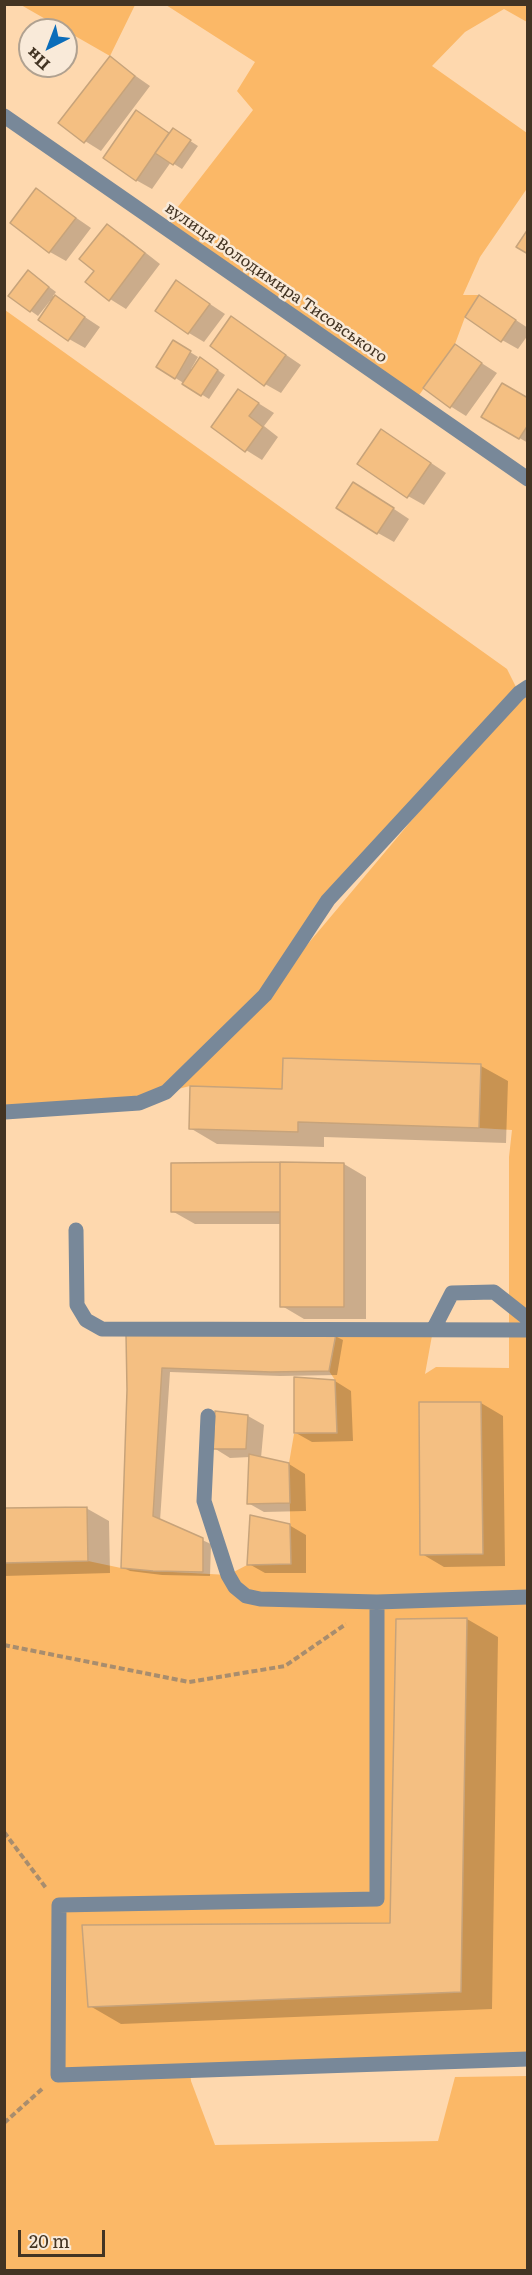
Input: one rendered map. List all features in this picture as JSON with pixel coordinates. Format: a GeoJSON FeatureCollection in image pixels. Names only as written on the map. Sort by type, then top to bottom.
{"type":"FeatureCollection","features":[{"type":"Feature","properties":{"kind":"street","name":"вулиця Володимира Тисовського"},"geometry":{"type":"LineString","coordinates":[[4,116],[528,479]]}},
{"type":"Feature","properties":{"kind":"street"},"geometry":{"type":"LineString","coordinates":[[5,1112],[138,1103],[165,1092],[265,995],[328,900],[519,693],[528,687]]}},
{"type":"Feature","properties":{"kind":"street"},"geometry":{"type":"LineString","coordinates":[[76,1230],[78,1305],[86,1320],[102,1329],[528,1330]]}},
{"type":"Feature","properties":{"kind":"street"},"geometry":{"type":"LineString","coordinates":[[433,1330],[452,1293],[494,1292],[528,1319]]}},
{"type":"Feature","properties":{"kind":"street"},"geometry":{"type":"LineString","coordinates":[[208,1416],[204,1501],[228,1575],[235,1587],[246,1596],[260,1599],[377,1602],[528,1597]]}},
{"type":"Feature","properties":{"kind":"street"},"geometry":{"type":"LineString","coordinates":[[377,1602],[377,1899],[58,1905],[58,2075],[528,2059]]}},
{"type":"Feature","properties":{"kind":"path"},"geometry":{"type":"LineString","coordinates":[[4,1645],[189,1682],[285,1666],[377,1602]]}},
{"type":"Feature","properties":{"kind":"path"},"geometry":{"type":"LineString","coordinates":[[4,1832],[58,1905]]}},
{"type":"Feature","properties":{"kind":"path"},"geometry":{"type":"LineString","coordinates":[[4,2123],[58,2075]]}},
{"type":"Feature","properties":{"kind":"shaded area"},"geometry":{"type":"Polygon","coordinates":[[[21,5],[135,5],[110,56],[78,38],[78,18],[44,18],[21,5]]]}},
{"type":"Feature","properties":{"kind":"shaded area"},"geometry":{"type":"Polygon","coordinates":[[[166,5],[527,5],[527,22],[504,9],[465,32],[432,66],[527,133],[528,187],[480,257],[463,295],[479,295],[465,317],[455,344],[415,401],[163,226],[253,110],[237,91],[255,62],[166,5]]]}},
{"type":"Feature","properties":{"kind":"shaded area"},"geometry":{"type":"Polygon","coordinates":[[[5,310],[507,669],[519,693],[527,687],[527,2059],[190,2071],[191,2081],[215,2145],[438,2141],[455,2077],[527,2076],[527,2270],[5,2270],[5,1563],[88,1561],[121,1568],[228,1575],[247,1565],[291,1564],[289,1463],[294,1434],[337,1432],[335,1380],[329,1371],[337,1330],[433,1330],[425,1374],[436,1367],[509,1368],[509,1157],[512,1130],[479,1128],[481,1064],[283,1058],[282,1089],[190,1086],[166,1092],[139,1103],[5,1112],[5,310]],[[506,708],[328,900],[270,989],[506,708]],[[481,1402],[419,1403],[421,1555],[483,1554],[481,1402]],[[466,1618],[396,1619],[390,1923],[82,1925],[88,2006],[461,1991],[466,1618]]]}},
{"type":"Feature","properties":{"kind":"building"},"geometry":{"type":"Polygon","coordinates":[[[110,56],[135,76],[84,143],[58,123],[110,56]]]}},
{"type":"Feature","properties":{"kind":"building"},"geometry":{"type":"Polygon","coordinates":[[[136,110],[169,133],[136,181],[103,158],[136,110]]]}},
{"type":"Feature","properties":{"kind":"building"},"geometry":{"type":"Polygon","coordinates":[[[173,128],[191,140],[173,165],[155,153],[173,128]]]}},
{"type":"Feature","properties":{"kind":"building"},"geometry":{"type":"Polygon","coordinates":[[[36,188],[76,218],[49,253],[10,223],[36,188]]]}},
{"type":"Feature","properties":{"kind":"building"},"geometry":{"type":"Polygon","coordinates":[[[107,224],[145,253],[109,301],[85,282],[94,271],[79,259],[107,224]]]}},
{"type":"Feature","properties":{"kind":"building"},"geometry":{"type":"Polygon","coordinates":[[[528,229],[528,254],[516,247],[528,229]]]}},
{"type":"Feature","properties":{"kind":"building"},"geometry":{"type":"Polygon","coordinates":[[[28,270],[49,287],[30,312],[8,296],[28,270]]]}},
{"type":"Feature","properties":{"kind":"building"},"geometry":{"type":"Polygon","coordinates":[[[176,280],[210,304],[188,334],[155,311],[176,280]]]}},
{"type":"Feature","properties":{"kind":"building"},"geometry":{"type":"Polygon","coordinates":[[[55,295],[85,317],[68,341],[38,320],[55,295]]]}},
{"type":"Feature","properties":{"kind":"building"},"geometry":{"type":"Polygon","coordinates":[[[479,295],[516,320],[501,342],[465,317],[479,295]]]}},
{"type":"Feature","properties":{"kind":"building"},"geometry":{"type":"Polygon","coordinates":[[[231,316],[286,355],[264,386],[210,346],[231,316]]]}},
{"type":"Feature","properties":{"kind":"building"},"geometry":{"type":"Polygon","coordinates":[[[173,340],[191,351],[175,379],[156,367],[173,340]]]}},
{"type":"Feature","properties":{"kind":"building"},"geometry":{"type":"Polygon","coordinates":[[[455,344],[482,363],[450,408],[423,388],[455,344]]]}},
{"type":"Feature","properties":{"kind":"building"},"geometry":{"type":"Polygon","coordinates":[[[200,357],[218,370],[201,396],[182,384],[200,357]]]}},
{"type":"Feature","properties":{"kind":"building"},"geometry":{"type":"Polygon","coordinates":[[[502,383],[528,398],[528,425],[519,439],[481,417],[502,383]]]}},
{"type":"Feature","properties":{"kind":"building"},"geometry":{"type":"Polygon","coordinates":[[[238,389],[259,403],[249,416],[263,427],[245,452],[211,427],[238,389]]]}},
{"type":"Feature","properties":{"kind":"building"},"geometry":{"type":"Polygon","coordinates":[[[381,429],[431,463],[407,498],[357,464],[381,429]]]}},
{"type":"Feature","properties":{"kind":"building"},"geometry":{"type":"Polygon","coordinates":[[[353,482],[394,508],[377,534],[336,508],[353,482]]]}},
{"type":"Feature","properties":{"kind":"building"},"geometry":{"type":"Polygon","coordinates":[[[283,1058],[481,1064],[479,1128],[298,1122],[298,1132],[189,1129],[190,1086],[282,1089],[283,1058]]]}},
{"type":"Feature","properties":{"kind":"building"},"geometry":{"type":"Polygon","coordinates":[[[280,1162],[280,1212],[171,1212],[171,1163],[280,1162]]]}},
{"type":"Feature","properties":{"kind":"building"},"geometry":{"type":"Polygon","coordinates":[[[280,1162],[344,1163],[344,1307],[280,1307],[280,1162]]]}},
{"type":"Feature","properties":{"kind":"building"},"geometry":{"type":"Polygon","coordinates":[[[126,1334],[336,1334],[329,1371],[271,1372],[162,1368],[153,1516],[203,1538],[203,1572],[121,1568],[127,1390],[126,1334]]]}},
{"type":"Feature","properties":{"kind":"building"},"geometry":{"type":"Polygon","coordinates":[[[294,1377],[335,1380],[337,1433],[294,1433],[294,1377]]]}},
{"type":"Feature","properties":{"kind":"building"},"geometry":{"type":"Polygon","coordinates":[[[419,1402],[481,1402],[483,1554],[420,1555],[419,1402]]]}},
{"type":"Feature","properties":{"kind":"building"},"geometry":{"type":"Polygon","coordinates":[[[215,1411],[248,1415],[246,1449],[213,1449],[215,1411]]]}},
{"type":"Feature","properties":{"kind":"building"},"geometry":{"type":"Polygon","coordinates":[[[249,1454],[289,1463],[290,1503],[247,1504],[249,1454]]]}},
{"type":"Feature","properties":{"kind":"building"},"geometry":{"type":"Polygon","coordinates":[[[87,1507],[88,1561],[4,1563],[4,1508],[87,1507]]]}},
{"type":"Feature","properties":{"kind":"building"},"geometry":{"type":"Polygon","coordinates":[[[250,1515],[290,1524],[291,1564],[247,1565],[250,1515]]]}},
{"type":"Feature","properties":{"kind":"building"},"geometry":{"type":"Polygon","coordinates":[[[467,1618],[461,1992],[88,2007],[82,1925],[390,1923],[396,1619],[467,1618]]]}}]}
